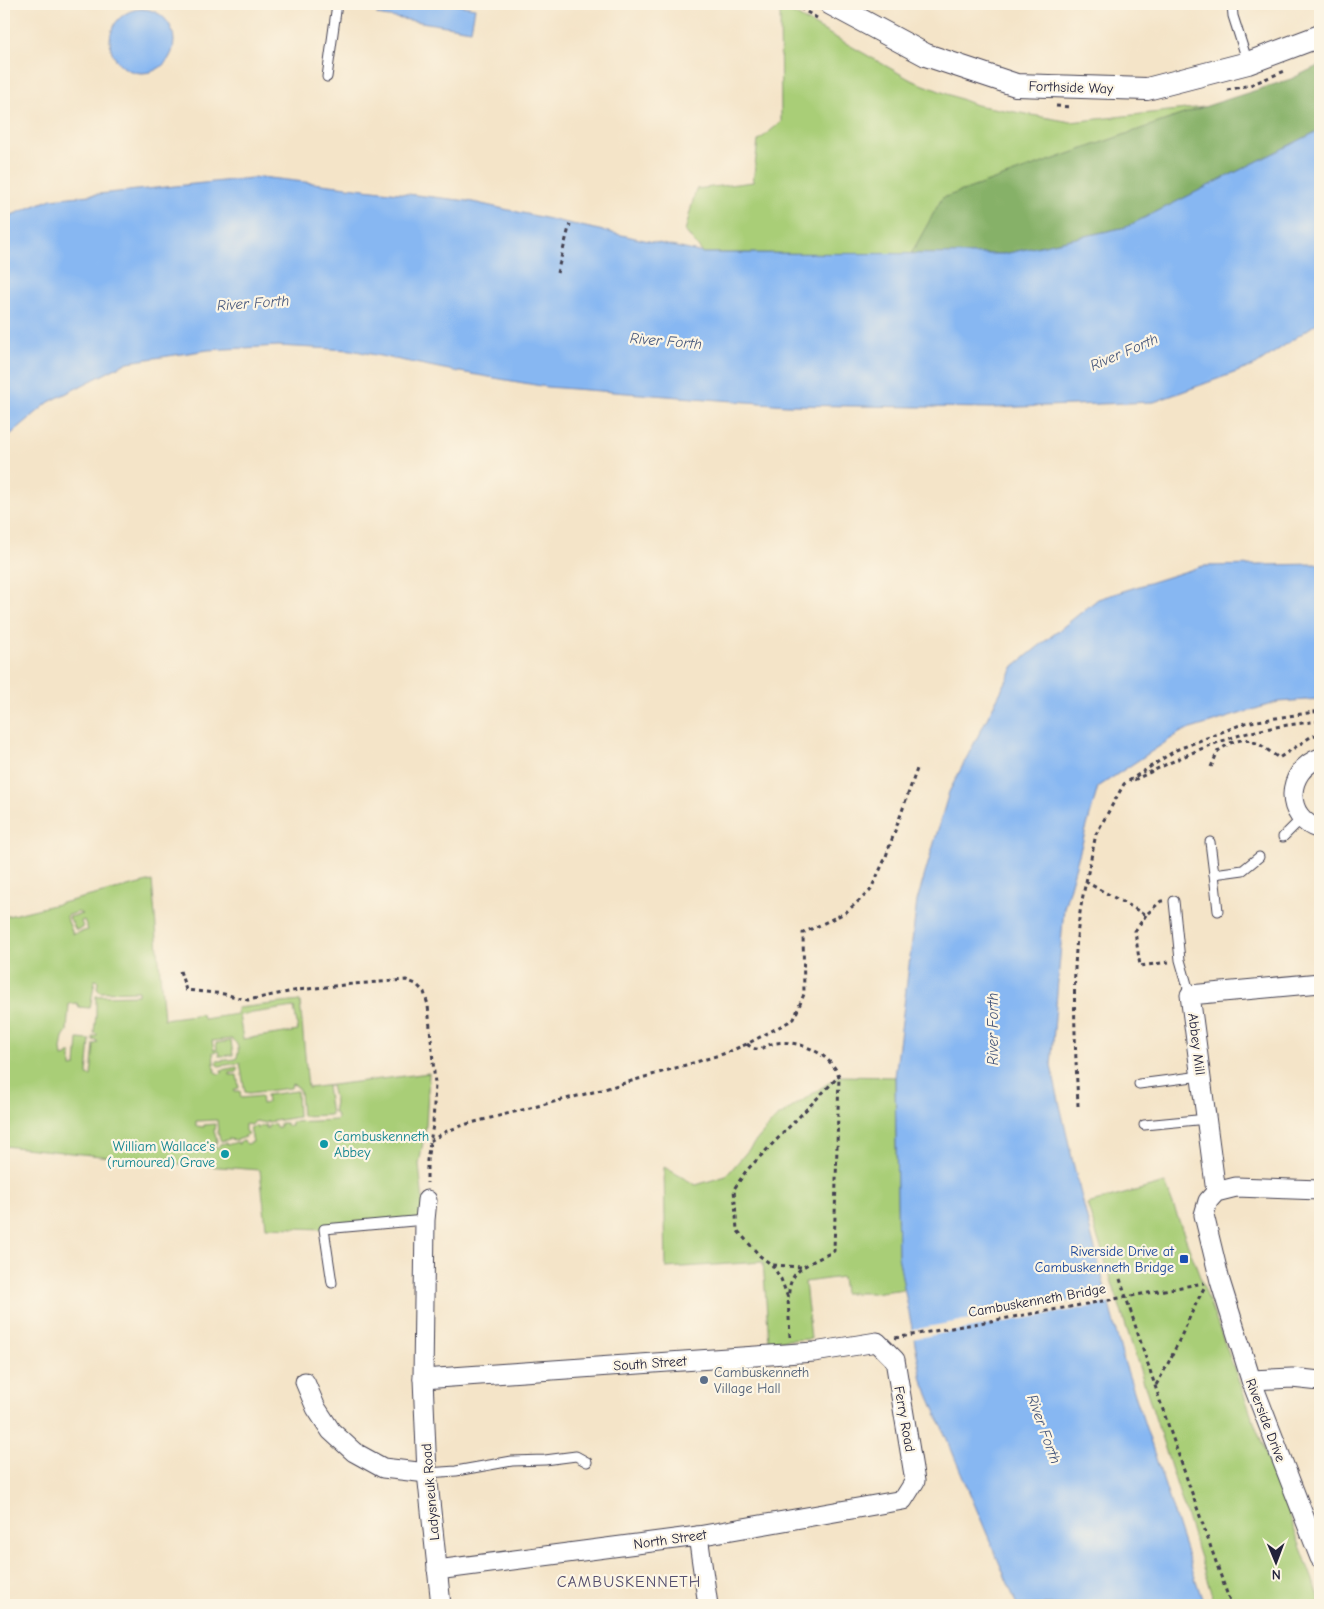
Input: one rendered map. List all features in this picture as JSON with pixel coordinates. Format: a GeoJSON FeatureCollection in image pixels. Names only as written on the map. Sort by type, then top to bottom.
{"type":"FeatureCollection","features":[{"type":"Feature","properties":{"kind":"street","name":"Forthside Way"},"geometry":{"type":"LineString","coordinates":[[830,4],[926,55],[1016,85],[1147,89],[1248,63],[1320,36]]}},
{"type":"Feature","properties":{"kind":"street"},"geometry":{"type":"LineString","coordinates":[[1320,758],[1304,767],[1297,776],[1293,786],[1292,798],[1302,818],[1320,829]]}},
{"type":"Feature","properties":{"kind":"street","name":"Abbey Mill"},"geometry":{"type":"LineString","coordinates":[[1216,1192],[1190,995],[1320,983]]}},
{"type":"Feature","properties":{"kind":"street"},"geometry":{"type":"LineString","coordinates":[[1216,1192],[1236,1187],[1320,1190]]}},
{"type":"Feature","properties":{"kind":"street","name":"Riverside Drive"},"geometry":{"type":"LineString","coordinates":[[1216,1192],[1208,1201],[1204,1215],[1220,1281],[1251,1380],[1320,1558]]}},
{"type":"Feature","properties":{"kind":"street","name":"Ladysneuk Road"},"geometry":{"type":"LineString","coordinates":[[427,1200],[425,1220],[423,1379],[428,1474],[441,1605]]}},
{"type":"Feature","properties":{"kind":"street","name":"South Street"},"geometry":{"type":"LineString","coordinates":[[423,1379],[814,1352],[877,1342]]}},
{"type":"Feature","properties":{"kind":"street","name":"Ferry Road"},"geometry":{"type":"LineString","coordinates":[[877,1342],[894,1360],[915,1481],[903,1500]]}},
{"type":"Feature","properties":{"kind":"street"},"geometry":{"type":"LineString","coordinates":[[1251,1380],[1292,1378],[1320,1381]]}},
{"type":"Feature","properties":{"kind":"street"},"geometry":{"type":"LineString","coordinates":[[305,1382],[316,1408],[331,1431],[354,1452],[383,1468],[428,1474]]}},
{"type":"Feature","properties":{"kind":"street","name":"North Street"},"geometry":{"type":"LineString","coordinates":[[437,1570],[698,1536],[903,1500]]}},
{"type":"Feature","properties":{"kind":"street"},"geometry":{"type":"LineString","coordinates":[[698,1536],[708,1605]]}},
{"type":"Feature","properties":{"kind":"lane"},"geometry":{"type":"LineString","coordinates":[[327,76],[337,4]]}},
{"type":"Feature","properties":{"kind":"lane"},"geometry":{"type":"LineString","coordinates":[[1232,4],[1233,16],[1248,63]]}},
{"type":"Feature","properties":{"kind":"lane"},"geometry":{"type":"LineString","coordinates":[[1283,837],[1302,818]]}},
{"type":"Feature","properties":{"kind":"lane"},"geometry":{"type":"LineString","coordinates":[[1210,842],[1218,911]]}},
{"type":"Feature","properties":{"kind":"lane"},"geometry":{"type":"LineString","coordinates":[[1214,874],[1243,870],[1258,857]]}},
{"type":"Feature","properties":{"kind":"lane"},"geometry":{"type":"LineString","coordinates":[[1174,902],[1180,960],[1190,995]]}},
{"type":"Feature","properties":{"kind":"lane"},"geometry":{"type":"LineString","coordinates":[[1139,1084],[1201,1076]]}},
{"type":"Feature","properties":{"kind":"lane"},"geometry":{"type":"LineString","coordinates":[[1144,1125],[1207,1119]]}},
{"type":"Feature","properties":{"kind":"lane"},"geometry":{"type":"LineString","coordinates":[[332,1283],[324,1229],[425,1220]]}},
{"type":"Feature","properties":{"kind":"lane"},"geometry":{"type":"LineString","coordinates":[[428,1474],[512,1461],[545,1460],[576,1456],[587,1462]]}},
{"type":"Feature","properties":{"kind":"path"},"geometry":{"type":"LineString","coordinates":[[557,273],[570,224]]}},
{"type":"Feature","properties":{"kind":"path"},"geometry":{"type":"LineString","coordinates":[[1078,1106],[1074,1033],[1080,904],[1096,834],[1124,784],[1176,750],[1244,723],[1320,711]]}},
{"type":"Feature","properties":{"kind":"path"},"geometry":{"type":"LineString","coordinates":[[1124,784],[1236,736],[1283,725],[1320,722]]}},
{"type":"Feature","properties":{"kind":"path"},"geometry":{"type":"LineString","coordinates":[[1211,767],[1218,750],[1230,743],[1245,739],[1260,744],[1279,758],[1312,736],[1320,734]]}},
{"type":"Feature","properties":{"kind":"path"},"geometry":{"type":"LineString","coordinates":[[430,1141],[447,1131],[467,1124],[601,1090],[723,1054],[747,1044],[794,1019],[804,994],[803,933],[845,913],[870,891],[885,859],[918,766]]}},
{"type":"Feature","properties":{"kind":"path"},"geometry":{"type":"LineString","coordinates":[[1086,882],[1146,915]]}},
{"type":"Feature","properties":{"kind":"path"},"geometry":{"type":"LineString","coordinates":[[1174,902],[1161,901],[1146,915],[1134,931],[1140,966],[1180,960]]}},
{"type":"Feature","properties":{"kind":"path"},"geometry":{"type":"LineString","coordinates":[[180,971],[186,990],[224,994],[248,1000],[298,990],[353,984],[406,980],[416,984],[424,992],[428,1005],[435,1092],[427,1160],[427,1200]]}},
{"type":"Feature","properties":{"kind":"path"},"geometry":{"type":"LineString","coordinates":[[747,1044],[754,1049],[775,1043],[803,1045],[816,1052],[837,1069],[839,1076],[834,1251],[820,1260],[802,1267],[772,1265]]}},
{"type":"Feature","properties":{"kind":"path"},"geometry":{"type":"LineString","coordinates":[[788,1298],[781,1280],[772,1265],[760,1256],[737,1230],[734,1189],[746,1171],[839,1076]]}},
{"type":"Feature","properties":{"kind":"path"},"geometry":{"type":"LineString","coordinates":[[792,1353],[788,1298],[791,1280],[802,1267]]}},
{"type":"Feature","properties":{"kind":"path"},"geometry":{"type":"LineString","coordinates":[[1120,1278],[1124,1296],[1231,1605]]}},
{"type":"Feature","properties":{"kind":"path","name":"Cambuskenneth Bridge"},"geometry":{"type":"LineString","coordinates":[[906,1335],[1207,1283],[1188,1319],[1170,1362],[1156,1386]]}},
{"type":"Feature","properties":{"kind":"green space"},"geometry":{"type":"Polygon","coordinates":[[[780,6],[911,80],[976,105],[1071,122],[1204,107],[943,198],[911,254],[703,253],[685,231],[696,189],[753,182],[758,141],[781,122],[780,6]]]}},
{"type":"Feature","properties":{"kind":"green space"},"geometry":{"type":"Polygon","coordinates":[[[1320,65],[1320,130],[1126,227],[1004,254],[911,254],[942,198],[1204,107],[1291,79],[1320,65]]]}},
{"type":"Feature","properties":{"kind":"green space"},"geometry":{"type":"Polygon","coordinates":[[[152,881],[164,1019],[202,1014],[203,1019],[237,1014],[237,1008],[300,1001],[308,1088],[429,1073],[426,1125],[419,1165],[425,1220],[324,1229],[266,1227],[260,1170],[178,1164],[4,1146],[4,917],[152,881]],[[78,912],[66,916],[73,934],[88,930],[84,920],[81,921],[83,928],[76,930],[69,917],[82,914],[78,912]],[[95,980],[90,1008],[79,1007],[77,1003],[69,1004],[67,1031],[63,1037],[61,1049],[62,1057],[71,1053],[71,1067],[76,1066],[78,1039],[90,1040],[87,1075],[91,1076],[94,1044],[98,1043],[93,1040],[93,1036],[97,1036],[94,1033],[96,996],[138,995],[138,991],[100,992],[97,989],[98,981],[95,980]],[[294,1007],[239,1015],[243,1039],[298,1031],[294,1007]],[[231,1039],[212,1041],[214,1050],[217,1049],[216,1043],[231,1041],[233,1055],[219,1056],[218,1051],[213,1052],[215,1072],[219,1074],[222,1073],[221,1070],[237,1067],[237,1072],[230,1073],[230,1075],[237,1075],[239,1088],[234,1091],[240,1091],[241,1098],[261,1096],[262,1104],[267,1103],[266,1095],[297,1091],[298,1117],[268,1122],[267,1120],[266,1123],[255,1121],[252,1125],[245,1124],[245,1131],[249,1134],[245,1135],[246,1137],[237,1140],[228,1139],[221,1141],[217,1120],[196,1121],[196,1126],[204,1127],[204,1125],[215,1124],[214,1131],[217,1141],[214,1147],[218,1148],[220,1144],[226,1143],[227,1145],[237,1142],[239,1144],[239,1142],[244,1141],[247,1144],[253,1142],[250,1128],[256,1126],[258,1129],[266,1125],[266,1128],[268,1128],[269,1125],[275,1124],[276,1127],[280,1127],[280,1123],[286,1123],[287,1126],[291,1126],[291,1122],[336,1120],[337,1117],[335,1112],[333,1112],[335,1102],[331,1086],[327,1086],[331,1115],[302,1116],[300,1092],[297,1086],[292,1084],[291,1088],[245,1092],[240,1063],[219,1066],[216,1064],[217,1061],[236,1059],[238,1050],[236,1043],[231,1039]]]}},
{"type":"Feature","properties":{"kind":"green space"},"geometry":{"type":"Polygon","coordinates":[[[839,1076],[895,1077],[898,1256],[905,1289],[873,1293],[844,1293],[842,1277],[805,1282],[811,1339],[769,1341],[763,1262],[666,1268],[664,1167],[696,1185],[726,1176],[775,1119],[839,1076]]]}},
{"type":"Feature","properties":{"kind":"green space"},"geometry":{"type":"Polygon","coordinates":[[[1165,1183],[1320,1599],[1320,1605],[1215,1605],[1087,1204],[1165,1183]]]}},
{"type":"Feature","properties":{"kind":"water"},"geometry":{"type":"Polygon","coordinates":[[[379,4],[452,4],[475,8],[471,30],[377,15],[379,4]]]}},
{"type":"Feature","properties":{"kind":"water"},"geometry":{"type":"Polygon","coordinates":[[[136,9],[148,9],[165,18],[172,29],[174,41],[172,53],[165,64],[148,73],[136,73],[124,68],[115,59],[110,47],[110,35],[115,23],[124,14],[136,9]]]}},
{"type":"Feature","properties":{"kind":"water","name":"River Forth"},"geometry":{"type":"Polygon","coordinates":[[[1320,130],[1320,321],[1256,365],[1154,402],[991,408],[787,405],[547,387],[454,371],[351,350],[278,346],[208,350],[128,362],[49,402],[4,440],[4,218],[51,199],[261,177],[468,201],[703,253],[1004,254],[1126,227],[1320,130]]]}},
{"type":"Feature","properties":{"kind":"water","name":"River Forth"},"geometry":{"type":"Polygon","coordinates":[[[1320,564],[1320,699],[1278,702],[1181,732],[1098,787],[1064,908],[1051,1066],[1075,1171],[1122,1355],[1204,1605],[1017,1605],[922,1380],[898,1256],[895,1077],[917,901],[949,792],[1014,666],[1098,599],[1203,566],[1320,564]]]}},
{"type":"Feature","properties":{"kind":"pier"},"geometry":{"type":"Polygon","coordinates":[[[1109,1294],[1111,1303],[912,1339],[910,1330],[1109,1294]]]}},
{"type":"Feature","properties":{"kind":"place","name":"Cambuskenneth Abbey"},"geometry":{"type":"Point","coordinates":[324,1144]}},
{"type":"Feature","properties":{"kind":"place","name":"William Wallace's (rumoured) Grave"},"geometry":{"type":"Point","coordinates":[225,1154]}},
{"type":"Feature","properties":{"kind":"place","name":"Riverside Drive at Cambuskenneth Bridge"},"geometry":{"type":"Point","coordinates":[1184,1259]}},
{"type":"Feature","properties":{"kind":"place","name":"Cambuskenneth Village Hall"},"geometry":{"type":"Point","coordinates":[704,1380]}},
{"type":"Feature","properties":{"kind":"district","name":"CAMBUSKENNETH"},"geometry":{"type":"Point","coordinates":[629,1581]}}]}
